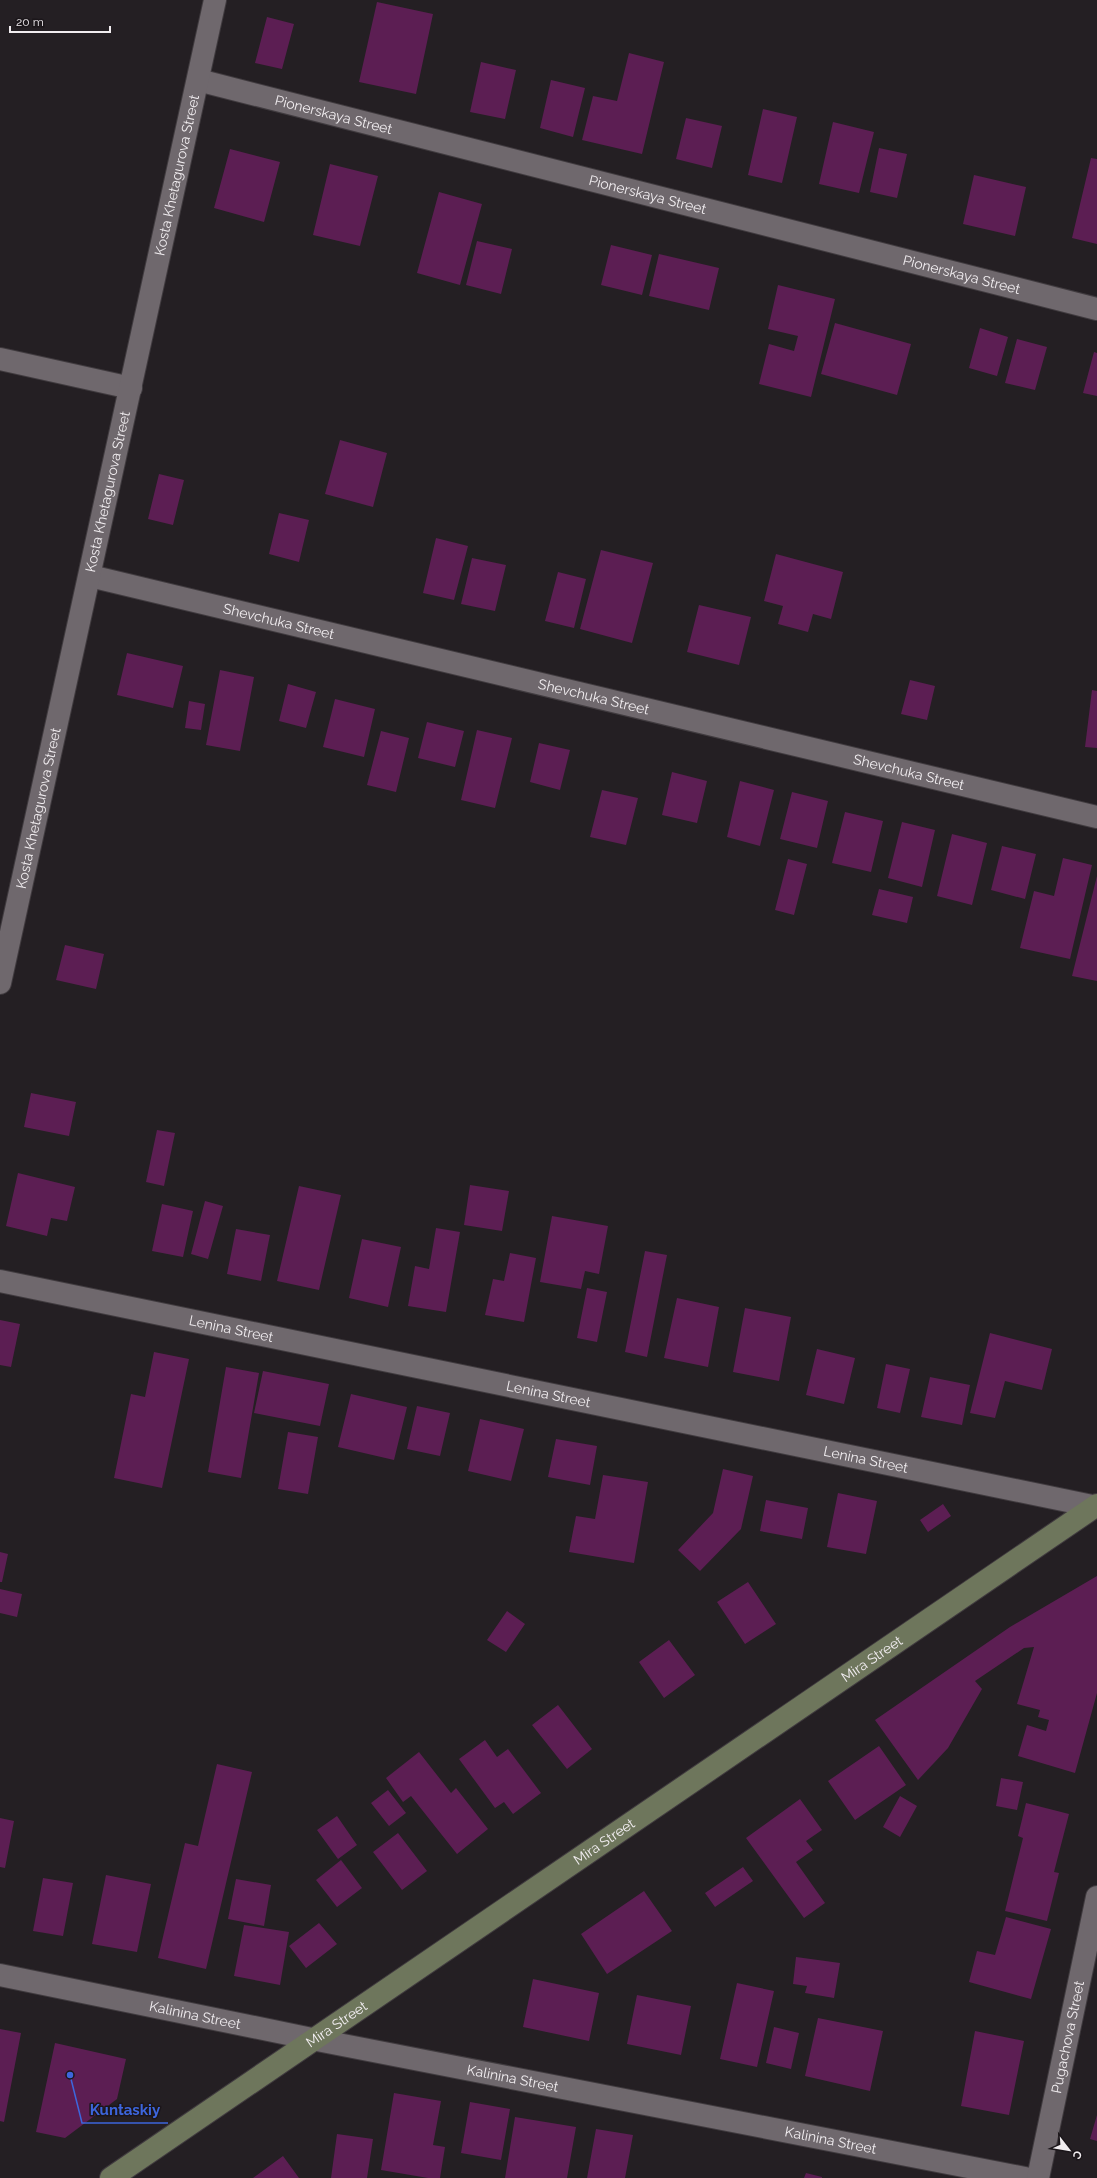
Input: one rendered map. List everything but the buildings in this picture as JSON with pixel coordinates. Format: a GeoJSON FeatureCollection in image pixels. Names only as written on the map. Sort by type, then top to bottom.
{"type":"FeatureCollection","features":[{"type":"Feature","properties":{"kind":"main road","name":"Mira Street"},"geometry":{"type":"LineString","coordinates":[[111,2178],[312,2039],[1096,1506]]}},
{"type":"Feature","properties":{"kind":"street","name":"Kosta Khetagurova Street"},"geometry":{"type":"LineString","coordinates":[[0,983],[215,0]]}},
{"type":"Feature","properties":{"kind":"street","name":"Pionerskaya Street"},"geometry":{"type":"LineString","coordinates":[[198,80],[1097,309]]}},
{"type":"Feature","properties":{"kind":"street"},"geometry":{"type":"LineString","coordinates":[[0,359],[131,388]]}},
{"type":"Feature","properties":{"kind":"street","name":"Shevchuka Street"},"geometry":{"type":"LineString","coordinates":[[90,576],[1097,817]]}},
{"type":"Feature","properties":{"kind":"street","name":"Lenina Street"},"geometry":{"type":"LineString","coordinates":[[0,1281],[1096,1506]]}},
{"type":"Feature","properties":{"kind":"street","name":"Pugachova Street"},"geometry":{"type":"LineString","coordinates":[[1038,2178],[1097,1897]]}},
{"type":"Feature","properties":{"kind":"street","name":"Kalinina Street"},"geometry":{"type":"LineString","coordinates":[[0,1975],[312,2039],[1026,2178]]}},
{"type":"Feature","properties":{"kind":"place","name":"Kuntaskiy"},"geometry":{"type":"Point","coordinates":[70,2075]}}]}
